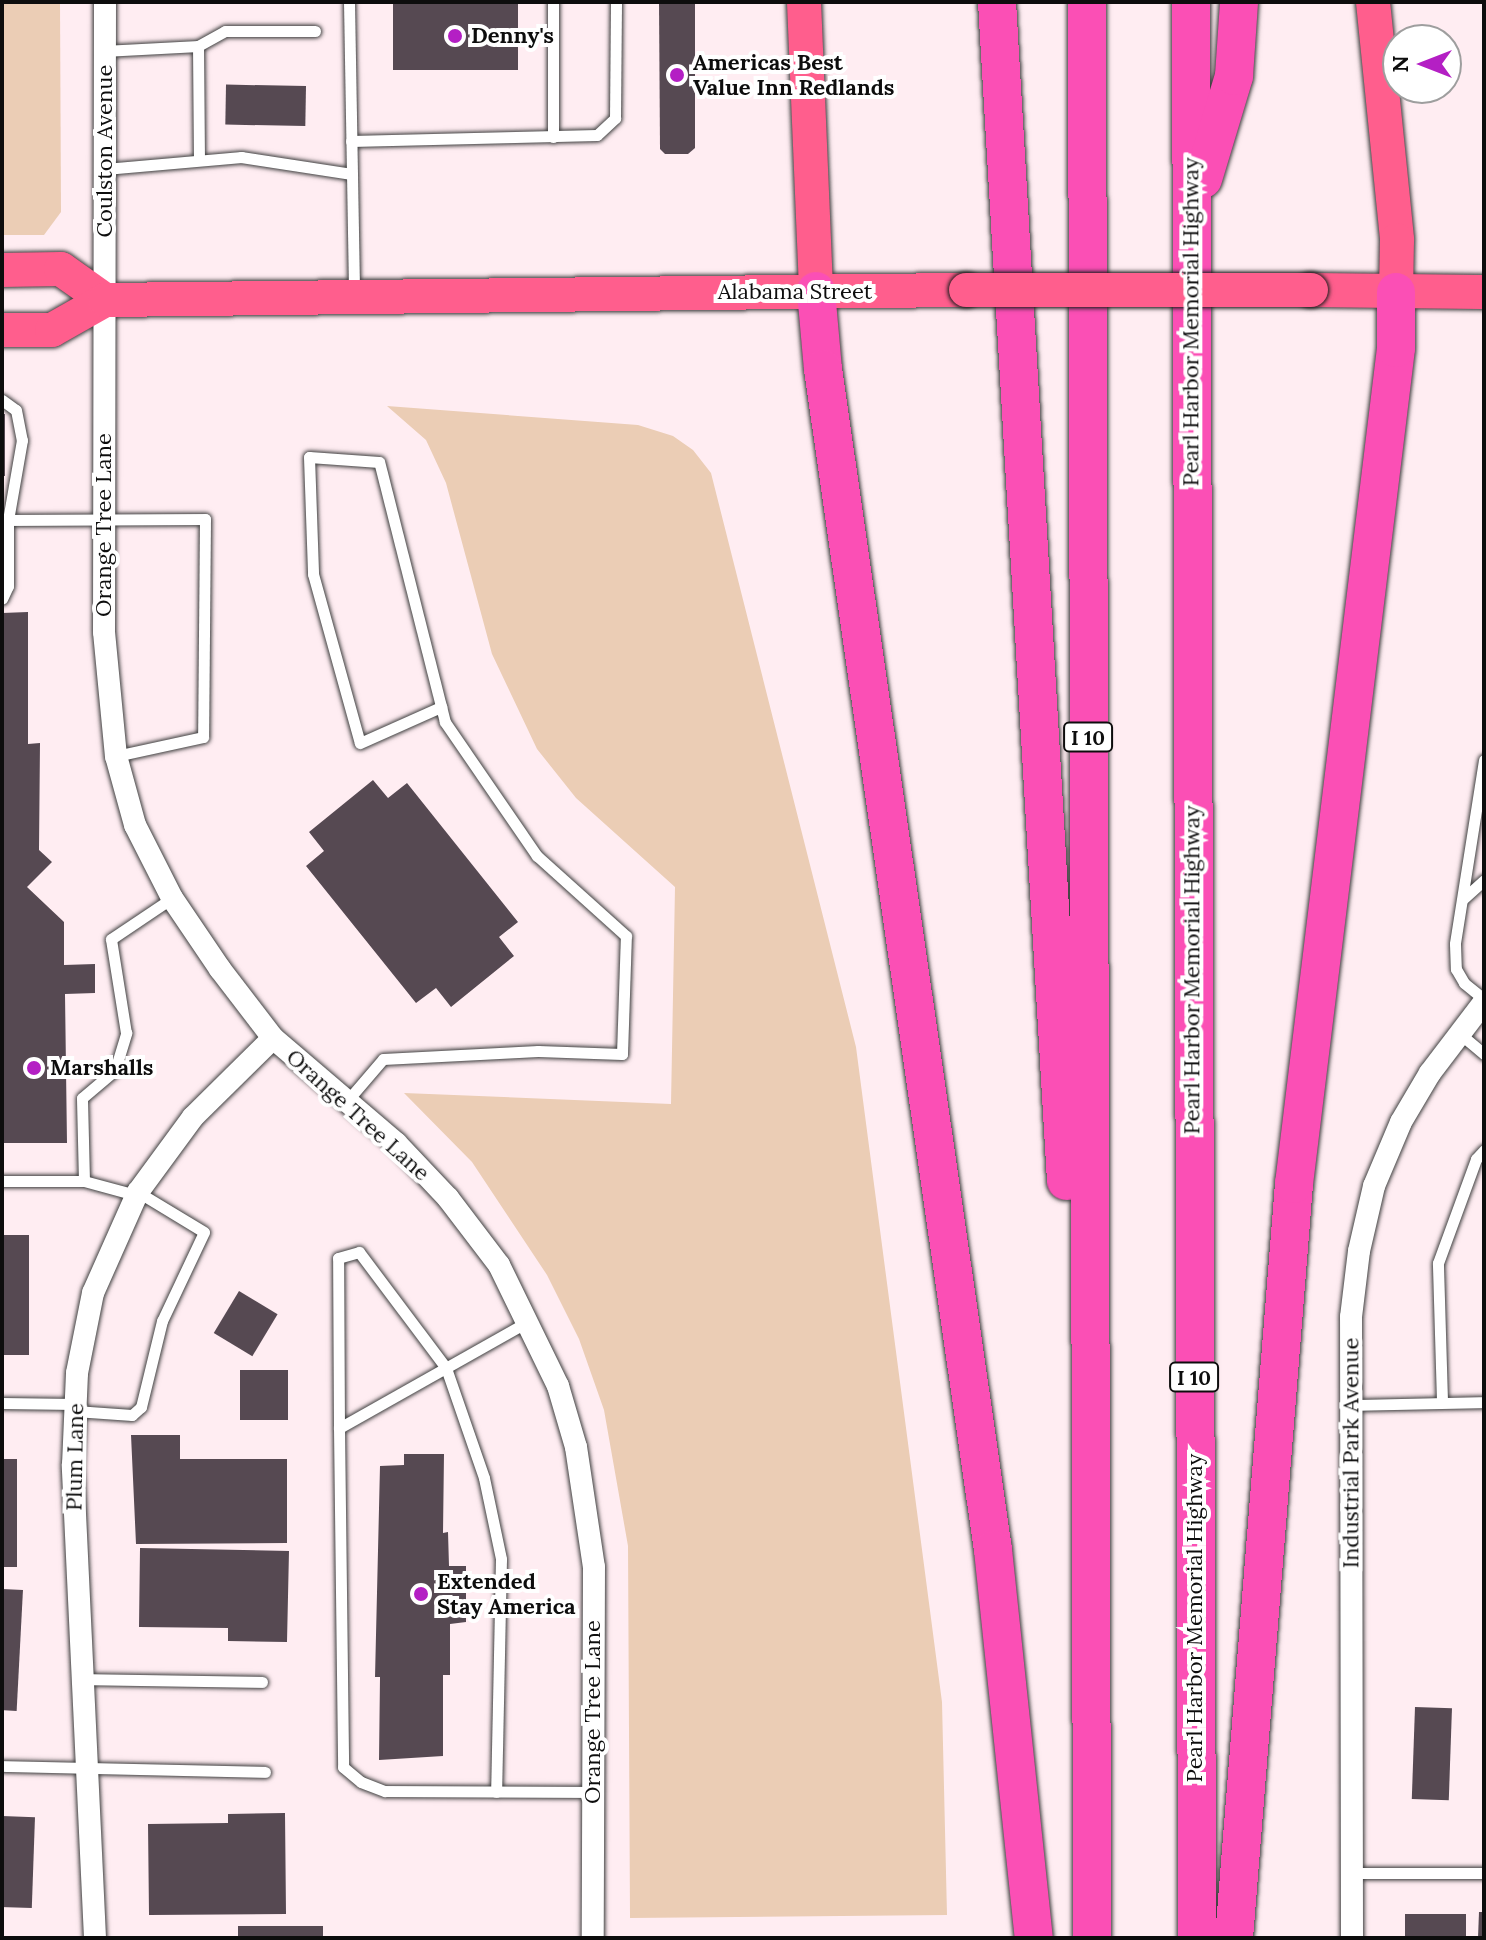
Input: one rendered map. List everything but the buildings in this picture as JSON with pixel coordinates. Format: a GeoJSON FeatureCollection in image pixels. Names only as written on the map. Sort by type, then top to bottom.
{"type":"FeatureCollection","features":[{"type":"Feature","properties":{"kind":"highway"},"geometry":{"type":"LineString","coordinates":[[997,2],[1055,1016],[1089,1471]]}},
{"type":"Feature","properties":{"kind":"highway","name":"I 10"},"geometry":{"type":"LineString","coordinates":[[1087,2],[1092,1938]]}},
{"type":"Feature","properties":{"kind":"highway","name":"Pearl Harbor Memorial Highway"},"geometry":{"type":"LineString","coordinates":[[1191,2],[1197,1938]]}},
{"type":"Feature","properties":{"kind":"highway"},"geometry":{"type":"LineString","coordinates":[[1191,216],[1234,76],[1239,2]]}},
{"type":"Feature","properties":{"kind":"highway"},"geometry":{"type":"LineString","coordinates":[[816,291],[823,369],[993,1550],[1034,1938]]}},
{"type":"Feature","properties":{"kind":"highway"},"geometry":{"type":"LineString","coordinates":[[1234,1938],[1294,1184],[1396,348],[1396,292]]}},
{"type":"Feature","properties":{"kind":"main road"},"geometry":{"type":"LineString","coordinates":[[804,2],[816,291]]}},
{"type":"Feature","properties":{"kind":"main road"},"geometry":{"type":"LineString","coordinates":[[1373,2],[1397,240],[1396,292]]}},
{"type":"Feature","properties":{"kind":"main road"},"geometry":{"type":"LineString","coordinates":[[2,270],[61,269],[105,300]]}},
{"type":"Feature","properties":{"kind":"main road","name":"Alabama Street"},"geometry":{"type":"LineString","coordinates":[[2,330],[52,330],[105,300],[966,290],[1484,292]]}},
{"type":"Feature","properties":{"kind":"street","name":"Coulston Avenue"},"geometry":{"type":"LineString","coordinates":[[105,2],[105,300]]}},
{"type":"Feature","properties":{"kind":"street","name":"Orange Tree Lane"},"geometry":{"type":"LineString","coordinates":[[105,300],[104,632],[116,756],[135,825],[172,898],[273,1038],[347,1101],[448,1198],[499,1265],[530,1321],[558,1386],[589,1516],[594,1567],[593,1938]]}},
{"type":"Feature","properties":{"kind":"street","name":"Industrial Park Avenue"},"geometry":{"type":"LineString","coordinates":[[1352,1938],[1351,1317],[1374,1186],[1401,1122],[1484,1000]]}},
{"type":"Feature","properties":{"kind":"street","name":"Plum Lane"},"geometry":{"type":"LineString","coordinates":[[95,1938],[84,1765],[75,1407],[93,1293],[137,1193],[193,1117],[273,1038]]}},
{"type":"Feature","properties":{"kind":"lane"},"geometry":{"type":"LineString","coordinates":[[349,2],[354,296]]}},
{"type":"Feature","properties":{"kind":"lane"},"geometry":{"type":"LineString","coordinates":[[553,2],[553,137]]}},
{"type":"Feature","properties":{"kind":"lane"},"geometry":{"type":"LineString","coordinates":[[351,141],[597,135],[615,118],[616,2]]}},
{"type":"Feature","properties":{"kind":"lane"},"geometry":{"type":"LineString","coordinates":[[104,51],[198,46],[225,31],[315,31]]}},
{"type":"Feature","properties":{"kind":"lane"},"geometry":{"type":"LineString","coordinates":[[198,46],[199,160]]}},
{"type":"Feature","properties":{"kind":"lane"},"geometry":{"type":"LineString","coordinates":[[105,169],[241,157],[352,174]]}},
{"type":"Feature","properties":{"kind":"lane"},"geometry":{"type":"LineString","coordinates":[[2,400],[16,410],[22,424],[8,520],[4,599]]}},
{"type":"Feature","properties":{"kind":"lane"},"geometry":{"type":"LineString","coordinates":[[347,1101],[383,1059],[538,1051],[622,1054],[626,936],[537,856],[445,722],[379,462],[309,457],[313,574],[360,743],[441,707]]}},
{"type":"Feature","properties":{"kind":"lane"},"geometry":{"type":"LineString","coordinates":[[8,520],[103,516],[205,519],[203,737],[116,756]]}},
{"type":"Feature","properties":{"kind":"lane"},"geometry":{"type":"LineString","coordinates":[[1484,762],[1463,899],[1456,969],[1464,983],[1484,1000]]}},
{"type":"Feature","properties":{"kind":"lane"},"geometry":{"type":"LineString","coordinates":[[1463,899],[1484,880]]}},
{"type":"Feature","properties":{"kind":"lane"},"geometry":{"type":"LineString","coordinates":[[84,1181],[82,1098],[115,1070],[126,1033],[111,939],[172,898]]}},
{"type":"Feature","properties":{"kind":"lane"},"geometry":{"type":"LineString","coordinates":[[1459,1033],[1484,1054]]}},
{"type":"Feature","properties":{"kind":"lane"},"geometry":{"type":"LineString","coordinates":[[1442,1401],[1438,1263],[1476,1159],[1484,1150]]}},
{"type":"Feature","properties":{"kind":"lane"},"geometry":{"type":"LineString","coordinates":[[2,1181],[84,1181],[137,1193],[204,1232],[162,1321],[141,1407],[132,1415],[75,1407],[2,1403]]}},
{"type":"Feature","properties":{"kind":"lane"},"geometry":{"type":"LineString","coordinates":[[496,1792],[501,1559],[484,1478],[446,1368],[359,1252],[338,1258],[343,1767],[361,1782],[385,1791],[496,1792],[593,1792]]}},
{"type":"Feature","properties":{"kind":"lane"},"geometry":{"type":"LineString","coordinates":[[339,1428],[530,1321]]}},
{"type":"Feature","properties":{"kind":"lane"},"geometry":{"type":"LineString","coordinates":[[1352,1405],[1484,1402]]}},
{"type":"Feature","properties":{"kind":"lane"},"geometry":{"type":"LineString","coordinates":[[81,1679],[262,1682]]}},
{"type":"Feature","properties":{"kind":"lane"},"geometry":{"type":"LineString","coordinates":[[2,1766],[84,1765],[265,1772]]}},
{"type":"Feature","properties":{"kind":"lane"},"geometry":{"type":"LineString","coordinates":[[1351,1873],[1484,1873]]}},
{"type":"Feature","properties":{"kind":"shaded area"},"geometry":{"type":"Polygon","coordinates":[[[2,2],[60,2],[61,212],[44,235],[2,235],[2,2]]]}},
{"type":"Feature","properties":{"kind":"shaded area"},"geometry":{"type":"Polygon","coordinates":[[[387,406],[638,425],[673,436],[693,450],[711,473],[856,1047],[942,1702],[947,1915],[630,1918],[628,1546],[604,1410],[579,1339],[547,1275],[472,1162],[404,1093],[671,1104],[675,887],[576,798],[537,749],[492,654],[446,483],[426,440],[387,406]]]}},
{"type":"Feature","properties":{"kind":"place","name":"Denny's"},"geometry":{"type":"Point","coordinates":[455,36]}},
{"type":"Feature","properties":{"kind":"place","name":"Americas Best Value Inn Redlands"},"geometry":{"type":"Point","coordinates":[677,75]}},
{"type":"Feature","properties":{"kind":"place","name":"Marshalls"},"geometry":{"type":"Point","coordinates":[34,1068]}},
{"type":"Feature","properties":{"kind":"place","name":"Extended Stay America"},"geometry":{"type":"Point","coordinates":[421,1594]}}]}
